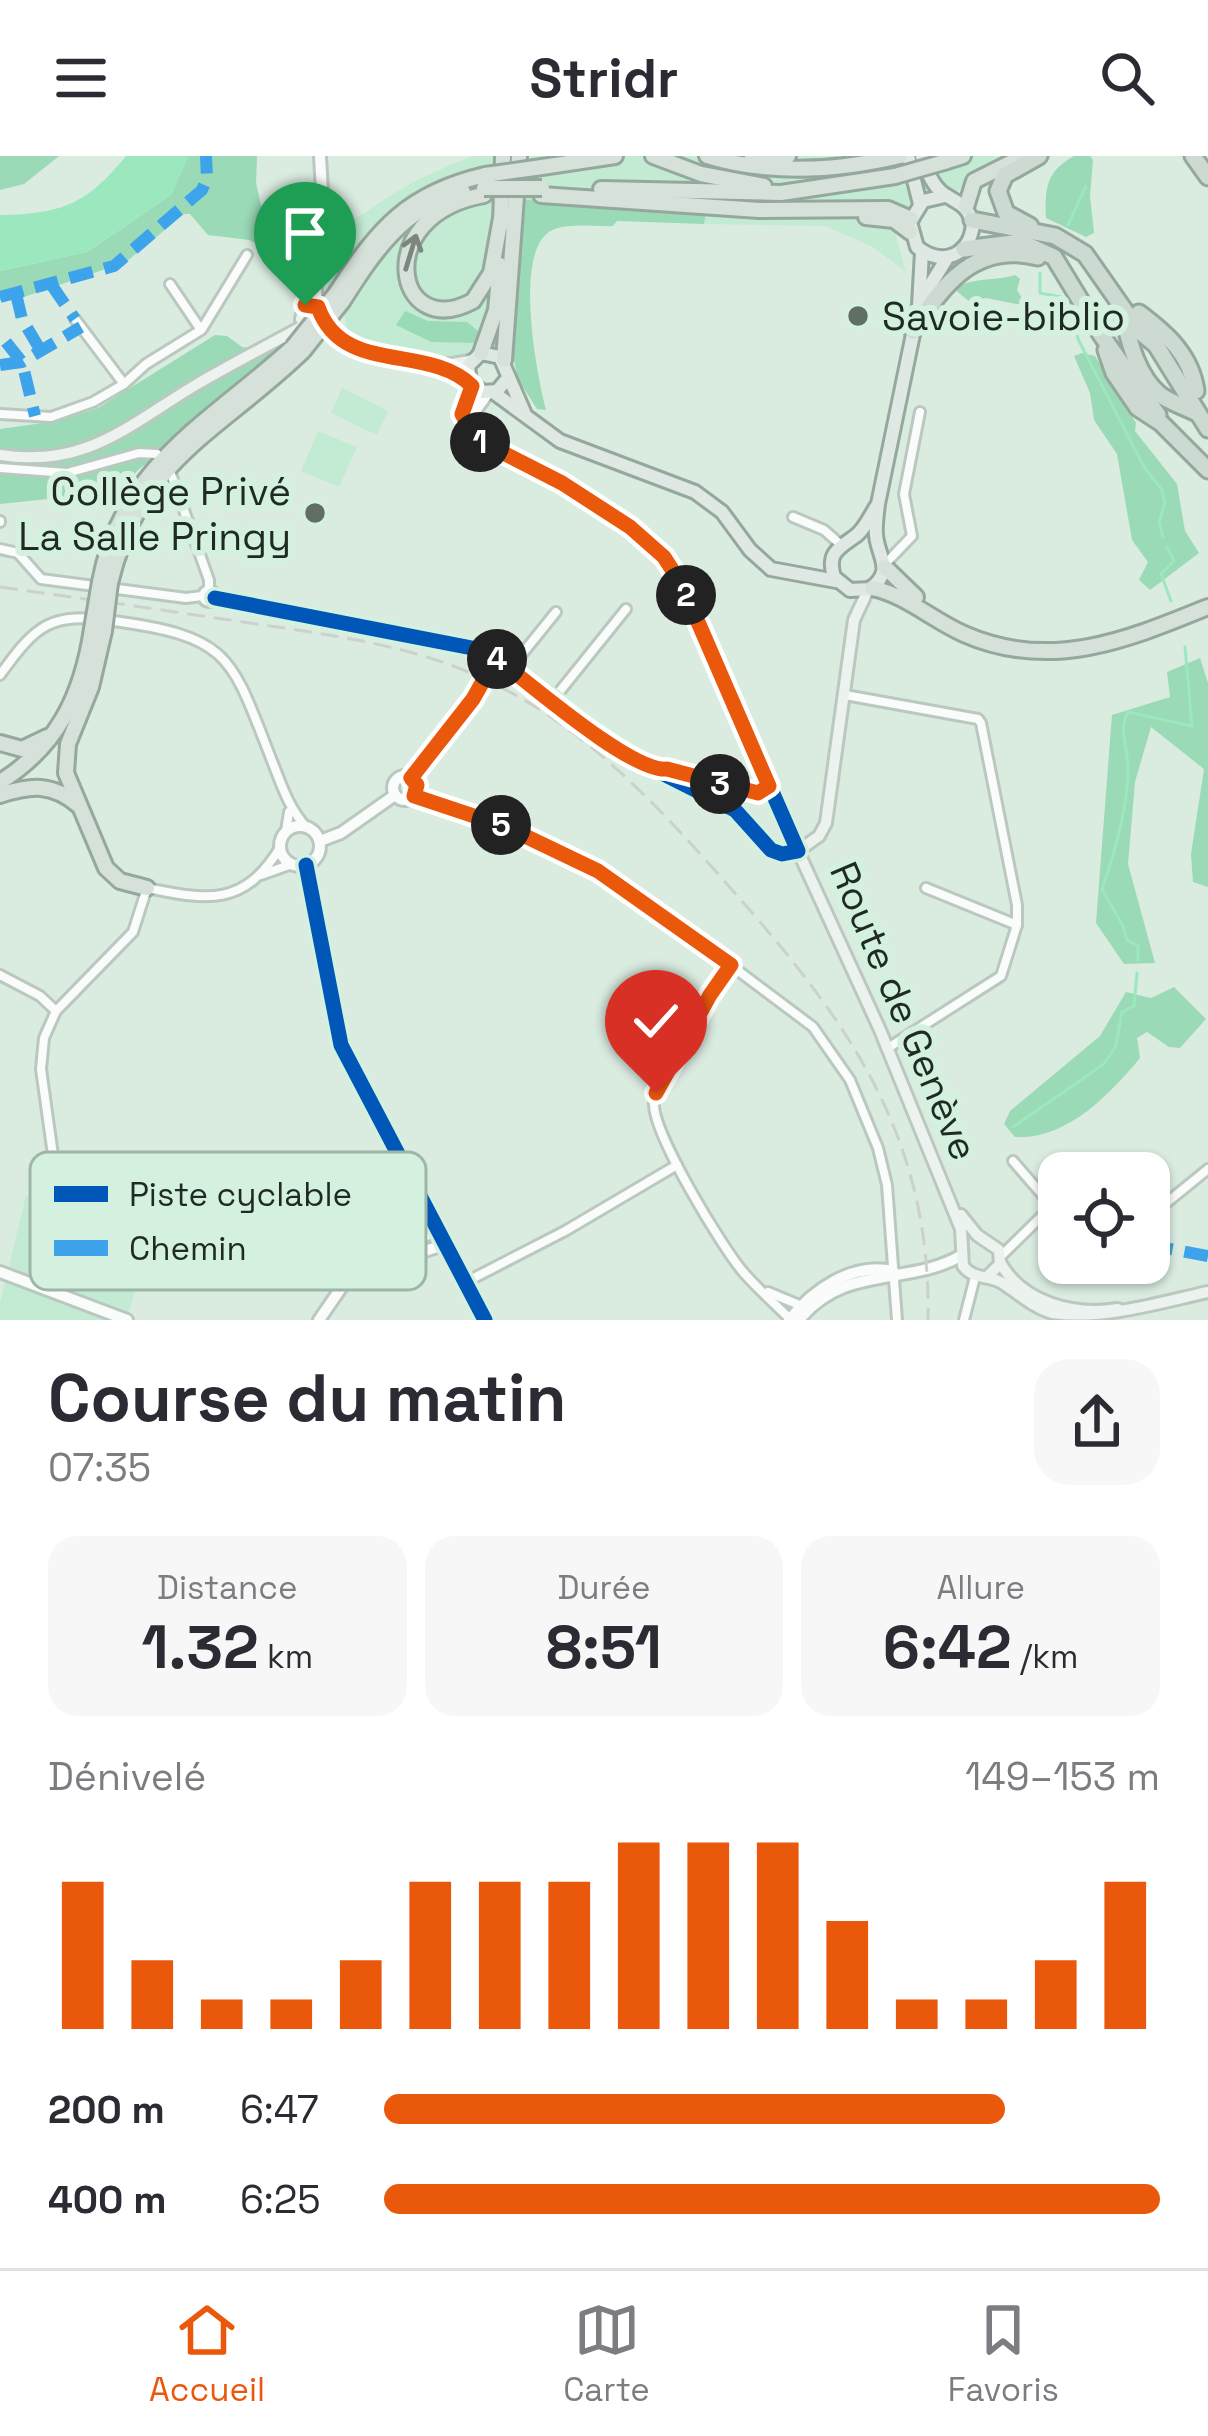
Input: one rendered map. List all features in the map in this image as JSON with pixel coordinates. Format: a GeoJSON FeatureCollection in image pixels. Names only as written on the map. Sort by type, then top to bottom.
{"type":"FeatureCollection","features":[{"type":"Feature","properties":{"kind":"highway"},"geometry":{"type":"LineString","coordinates":[[477,356],[496,310],[503,156]]}},
{"type":"Feature","properties":{"kind":"highway"},"geometry":{"type":"LineString","coordinates":[[504,360],[519,156]]}},
{"type":"Feature","properties":{"kind":"highway"},"geometry":{"type":"LineString","coordinates":[[653,156],[701,174],[748,184],[830,188]]}},
{"type":"Feature","properties":{"kind":"highway"},"geometry":{"type":"LineString","coordinates":[[707,156],[776,169],[899,157]]}},
{"type":"Feature","properties":{"kind":"highway"},"geometry":{"type":"LineString","coordinates":[[721,156],[757,160],[788,156]]}},
{"type":"Feature","properties":{"kind":"highway"},"geometry":{"type":"LineString","coordinates":[[542,192],[759,194],[830,188],[963,156]]}},
{"type":"Feature","properties":{"kind":"highway"},"geometry":{"type":"LineString","coordinates":[[1024,156],[974,181],[969,213],[1055,236]]}},
{"type":"Feature","properties":{"kind":"highway"},"geometry":{"type":"LineString","coordinates":[[1039,156],[1006,175],[999,185],[998,201],[1014,219],[1085,254],[1135,327],[1156,345],[1208,429]]}},
{"type":"Feature","properties":{"kind":"highway"},"geometry":{"type":"LineString","coordinates":[[1193,156],[1208,178]]}},
{"type":"Feature","properties":{"kind":"highway"},"geometry":{"type":"LineString","coordinates":[[501,218],[491,273],[472,302],[442,309],[412,292],[404,264],[415,235],[445,209],[484,186],[535,168],[612,157]]}},
{"type":"Feature","properties":{"kind":"highway"},"geometry":{"type":"LineString","coordinates":[[147,888],[112,876],[68,781],[65,761],[96,670],[105,582],[129,522],[164,471],[298,350],[340,297],[368,244],[397,214],[437,190],[484,186],[801,211],[911,225]]}},
{"type":"Feature","properties":{"kind":"highway"},"geometry":{"type":"LineString","coordinates":[[964,249],[1021,242],[1044,250],[1060,266],[1157,418],[1208,470]]}},
{"type":"Feature","properties":{"kind":"highway"},"geometry":{"type":"LineString","coordinates":[[913,331],[945,283],[974,262],[1023,253],[1060,266]]}},
{"type":"Feature","properties":{"kind":"highway"},"geometry":{"type":"LineString","coordinates":[[1120,301],[1135,327],[1135,359],[1160,394],[1190,402]]}},
{"type":"Feature","properties":{"kind":"highway"},"geometry":{"type":"LineString","coordinates":[[883,557],[904,589],[950,620],[982,634],[1040,646],[1104,638],[1208,603]]}},
{"type":"Feature","properties":{"kind":"highway"},"geometry":{"type":"LineString","coordinates":[[870,589],[893,593],[975,639],[1044,653],[1106,645],[1208,603]]}},
{"type":"Feature","properties":{"kind":"highway"},"geometry":{"type":"LineString","coordinates":[[0,782],[26,764],[56,732],[82,685],[98,630]]}},
{"type":"Feature","properties":{"kind":"highway"},"geometry":{"type":"LineString","coordinates":[[0,793],[45,757],[83,706]]}},
{"type":"Feature","properties":{"kind":"highway"},"geometry":{"type":"LineString","coordinates":[[0,743],[28,748],[56,732]]}},
{"type":"Feature","properties":{"kind":"highway"},"geometry":{"type":"LineString","coordinates":[[0,793],[46,787],[82,808]]}},
{"type":"Feature","properties":{"kind":"main road"},"geometry":{"type":"LineString","coordinates":[[919,305],[947,258],[964,249],[972,236],[969,213],[945,196],[922,156]]}},
{"type":"Feature","properties":{"kind":"main road"},"geometry":{"type":"LineString","coordinates":[[798,851],[819,836],[827,820],[854,620],[883,557],[878,504],[919,305],[922,252],[911,225],[920,203],[899,157]]}},
{"type":"Feature","properties":{"kind":"main road"},"geometry":{"type":"LineString","coordinates":[[920,203],[945,196]]}},
{"type":"Feature","properties":{"kind":"main road"},"geometry":{"type":"LineString","coordinates":[[922,252],[947,258]]}},
{"type":"Feature","properties":{"kind":"main road"},"geometry":{"type":"LineString","coordinates":[[0,455],[54,458],[94,448],[311,315],[353,348],[431,364],[490,392],[560,441],[695,492],[722,512],[766,566],[778,572],[870,589]]}},
{"type":"Feature","properties":{"kind":"main road"},"geometry":{"type":"LineString","coordinates":[[431,364],[491,352],[504,360],[507,380],[524,413]]}},
{"type":"Feature","properties":{"kind":"main road"},"geometry":{"type":"LineString","coordinates":[[471,384],[467,370],[477,356]]}},
{"type":"Feature","properties":{"kind":"main road"},"geometry":{"type":"LineString","coordinates":[[490,392],[507,380]]}},
{"type":"Feature","properties":{"kind":"main road"},"geometry":{"type":"LineString","coordinates":[[799,574],[855,537],[878,504]]}},
{"type":"Feature","properties":{"kind":"main road"},"geometry":{"type":"LineString","coordinates":[[855,537],[870,539],[883,557]]}},
{"type":"Feature","properties":{"kind":"main road"},"geometry":{"type":"LineString","coordinates":[[836,550],[840,584],[854,620]]}},
{"type":"Feature","properties":{"kind":"main road","name":"Route de Genève"},"geometry":{"type":"LineString","coordinates":[[798,851],[888,1048],[949,1198],[963,1251],[976,1274],[1026,1301],[1065,1315],[1114,1310],[1208,1289]]}},
{"type":"Feature","properties":{"kind":"main road","name":"Route de Genève"},"geometry":{"type":"LineString","coordinates":[[949,1198],[1014,1282],[1065,1315]]}},
{"type":"Feature","properties":{"kind":"main road"},"geometry":{"type":"LineString","coordinates":[[963,1251],[985,1239]]}},
{"type":"Feature","properties":{"kind":"main road"},"geometry":{"type":"LineString","coordinates":[[976,1274],[1000,1259]]}},
{"type":"Feature","properties":{"kind":"street"},"geometry":{"type":"LineString","coordinates":[[311,315],[324,228],[320,156]]}},
{"type":"Feature","properties":{"kind":"street"},"geometry":{"type":"LineString","coordinates":[[0,413],[51,417],[93,402],[124,384],[146,364],[201,330],[247,255]]}},
{"type":"Feature","properties":{"kind":"street"},"geometry":{"type":"LineString","coordinates":[[170,284],[201,330]]}},
{"type":"Feature","properties":{"kind":"street"},"geometry":{"type":"LineString","coordinates":[[75,319],[124,384]]}},
{"type":"Feature","properties":{"kind":"street"},"geometry":{"type":"LineString","coordinates":[[0,549],[18,553],[40,579],[187,598],[209,594],[472,648],[496,658],[551,702],[653,770],[735,810],[771,850],[798,851],[763,790],[682,585],[664,557],[614,516],[562,483],[476,439],[462,414],[471,384]]}},
{"type":"Feature","properties":{"kind":"street"},"geometry":{"type":"LineString","coordinates":[[465,425],[490,392]]}},
{"type":"Feature","properties":{"kind":"street"},"geometry":{"type":"LineString","coordinates":[[883,557],[912,536],[904,494],[920,412]]}},
{"type":"Feature","properties":{"kind":"street"},"geometry":{"type":"LineString","coordinates":[[0,468],[67,473],[139,453],[157,454]]}},
{"type":"Feature","properties":{"kind":"street"},"geometry":{"type":"LineString","coordinates":[[171,474],[209,580],[209,594]]}},
{"type":"Feature","properties":{"kind":"street"},"geometry":{"type":"LineString","coordinates":[[793,517],[824,530],[836,550]]}},
{"type":"Feature","properties":{"kind":"street"},"geometry":{"type":"LineString","coordinates":[[551,702],[626,609]]}},
{"type":"Feature","properties":{"kind":"street"},"geometry":{"type":"LineString","coordinates":[[509,669],[556,612]]}},
{"type":"Feature","properties":{"kind":"street"},"geometry":{"type":"LineString","coordinates":[[0,675],[33,632],[65,617],[193,636],[218,652],[234,674],[290,810],[320,842],[317,856],[306,865],[292,864],[209,899],[147,888],[133,932],[56,1011],[41,1054],[53,1152]]}},
{"type":"Feature","properties":{"kind":"street"},"geometry":{"type":"LineString","coordinates":[[411,778],[473,699],[496,658]]}},
{"type":"Feature","properties":{"kind":"street"},"geometry":{"type":"LineString","coordinates":[[845,695],[982,723],[1017,905],[1001,976],[888,1048]]}},
{"type":"Feature","properties":{"kind":"street"},"geometry":{"type":"LineString","coordinates":[[653,770],[763,790]]}},
{"type":"Feature","properties":{"kind":"street"},"geometry":{"type":"LineString","coordinates":[[395,795],[395,781],[404,776],[417,785],[414,796]]}},
{"type":"Feature","properties":{"kind":"street"},"geometry":{"type":"LineString","coordinates":[[395,795],[406,800],[414,796],[504,826],[583,862],[668,918],[813,1027],[850,1081],[885,1172],[897,1320]]}},
{"type":"Feature","properties":{"kind":"street"},"geometry":{"type":"LineString","coordinates":[[320,842],[395,795]]}},
{"type":"Feature","properties":{"kind":"street"},"geometry":{"type":"LineString","coordinates":[[249,881],[280,847],[290,810]]}},
{"type":"Feature","properties":{"kind":"street"},"geometry":{"type":"LineString","coordinates":[[286,832],[305,826]]}},
{"type":"Feature","properties":{"kind":"street"},"geometry":{"type":"LineString","coordinates":[[280,847],[292,864]]}},
{"type":"Feature","properties":{"kind":"street"},"geometry":{"type":"LineString","coordinates":[[306,865],[341,1045],[398,1152]]}},
{"type":"Feature","properties":{"kind":"street"},"geometry":{"type":"LineString","coordinates":[[926,888],[1016,925]]}},
{"type":"Feature","properties":{"kind":"street"},"geometry":{"type":"LineString","coordinates":[[731,965],[656,1093],[654,1109],[677,1165],[744,1274],[796,1316]]}},
{"type":"Feature","properties":{"kind":"street"},"geometry":{"type":"LineString","coordinates":[[0,975],[40,996],[56,1011]]}},
{"type":"Feature","properties":{"kind":"street"},"geometry":{"type":"LineString","coordinates":[[1013,1161],[1038,1191]]}},
{"type":"Feature","properties":{"kind":"street"},"geometry":{"type":"LineString","coordinates":[[466,1282],[677,1165]]}},
{"type":"Feature","properties":{"kind":"street"},"geometry":{"type":"LineString","coordinates":[[1170,1200],[1208,1169]]}},
{"type":"Feature","properties":{"kind":"street"},"geometry":{"type":"LineString","coordinates":[[426,1205],[485,1320]]}},
{"type":"Feature","properties":{"kind":"street"},"geometry":{"type":"LineString","coordinates":[[1000,1259],[1038,1224]]}},
{"type":"Feature","properties":{"kind":"street"},"geometry":{"type":"LineString","coordinates":[[426,1235],[438,1228]]}},
{"type":"Feature","properties":{"kind":"street"},"geometry":{"type":"LineString","coordinates":[[985,1239],[1019,1239]]}},
{"type":"Feature","properties":{"kind":"street"},"geometry":{"type":"LineString","coordinates":[[426,1251],[446,1244]]}},
{"type":"Feature","properties":{"kind":"street"},"geometry":{"type":"LineString","coordinates":[[931,1268],[963,1251]]}},
{"type":"Feature","properties":{"kind":"street"},"geometry":{"type":"LineString","coordinates":[[796,1316],[834,1281],[852,1274],[880,1268],[896,1272],[931,1268],[976,1274],[964,1320]]}},
{"type":"Feature","properties":{"kind":"street"},"geometry":{"type":"LineString","coordinates":[[0,1272],[30,1283]]}},
{"type":"Feature","properties":{"kind":"street"},"geometry":{"type":"LineString","coordinates":[[48,1290],[127,1320]]}},
{"type":"Feature","properties":{"kind":"street"},"geometry":{"type":"LineString","coordinates":[[320,1320],[340,1290]]}},
{"type":"Feature","properties":{"kind":"street"},"geometry":{"type":"LineString","coordinates":[[766,1292],[796,1316]]}},
{"type":"Feature","properties":{"kind":"shaded area"},"geometry":{"type":"Polygon","coordinates":[[[0,156],[59,156],[24,184],[0,190],[0,156]]]}},
{"type":"Feature","properties":{"kind":"shaded area"},"geometry":{"type":"Polygon","coordinates":[[[126,156],[188,156],[171,195],[87,252],[0,271],[0,215],[40,212],[72,203],[99,185],[126,156]]]}},
{"type":"Feature","properties":{"kind":"shaded area"},"geometry":{"type":"Polygon","coordinates":[[[188,156],[257,156],[256,183],[271,250],[249,240],[208,235],[190,214],[184,214],[126,262],[0,301],[0,271],[87,252],[171,195],[188,156]]]}},
{"type":"Feature","properties":{"kind":"shaded area"},"geometry":{"type":"Polygon","coordinates":[[[473,156],[1030,156],[980,183],[890,214],[906,272],[873,247],[825,226],[704,224],[705,213],[520,199],[512,352],[480,347],[456,361],[435,359],[349,336],[345,318],[327,293],[334,229],[412,183],[473,156]]]}},
{"type":"Feature","properties":{"kind":"shaded area"},"geometry":{"type":"Polygon","coordinates":[[[1074,156],[1093,160],[1094,233],[1086,237],[1046,218],[1049,181],[1074,156]]]}},
{"type":"Feature","properties":{"kind":"shaded area"},"geometry":{"type":"Polygon","coordinates":[[[520,199],[706,212],[704,224],[617,221],[613,226],[561,227],[542,239],[530,283],[537,369],[546,410],[537,409],[518,379],[512,352],[520,199]]]}},
{"type":"Feature","properties":{"kind":"shaded area"},"geometry":{"type":"Polygon","coordinates":[[[1015,275],[1027,306],[986,298],[970,302],[954,289],[969,282],[1015,275]]]}},
{"type":"Feature","properties":{"kind":"shaded area"},"geometry":{"type":"Polygon","coordinates":[[[405,311],[428,321],[467,322],[478,331],[477,343],[431,342],[396,325],[405,311]]]}},
{"type":"Feature","properties":{"kind":"shaded area"},"geometry":{"type":"Polygon","coordinates":[[[215,335],[227,336],[242,347],[279,352],[137,471],[107,505],[95,494],[0,504],[0,429],[57,421],[98,408],[215,335]]]}},
{"type":"Feature","properties":{"kind":"shaded area"},"geometry":{"type":"Polygon","coordinates":[[[1074,356],[1095,356],[1136,423],[1135,431],[1177,484],[1185,531],[1199,553],[1150,590],[1139,580],[1148,562],[1132,540],[1117,454],[1094,420],[1090,393],[1074,356]]]}},
{"type":"Feature","properties":{"kind":"shaded area"},"geometry":{"type":"Polygon","coordinates":[[[342,388],[388,411],[377,435],[331,413],[342,388]]]}},
{"type":"Feature","properties":{"kind":"shaded area"},"geometry":{"type":"Polygon","coordinates":[[[318,431],[357,447],[339,487],[301,471],[318,431]]]}},
{"type":"Feature","properties":{"kind":"shaded area"},"geometry":{"type":"Polygon","coordinates":[[[1200,658],[1208,683],[1208,887],[1193,882],[1191,854],[1204,769],[1151,727],[1135,782],[1128,864],[1155,963],[1124,964],[1096,923],[1112,715],[1170,697],[1167,672],[1200,658]]]}},
{"type":"Feature","properties":{"kind":"shaded area"},"geometry":{"type":"Polygon","coordinates":[[[1174,987],[1206,1019],[1180,1048],[1169,1047],[1147,1032],[1137,1038],[1140,1058],[1086,1112],[1052,1131],[1015,1137],[1004,1124],[1010,1111],[1100,1036],[1126,992],[1151,998],[1174,987]]]}},
{"type":"Feature","properties":{"kind":"shaded area"},"geometry":{"type":"Polygon","coordinates":[[[26,1196],[30,1197],[30,1290],[135,1290],[127,1320],[0,1320],[26,1196]]]}},
{"type":"Feature","properties":{"kind":"waterway"},"geometry":{"type":"LineString","coordinates":[[1068,225],[1086,186]]}},
{"type":"Feature","properties":{"kind":"waterway"},"geometry":{"type":"LineString","coordinates":[[1040,273],[1040,293],[1068,303],[1078,339],[1144,467],[1162,490],[1165,503],[1159,522],[1163,537]]}},
{"type":"Feature","properties":{"kind":"waterway"},"geometry":{"type":"LineString","coordinates":[[1167,547],[1174,561],[1161,574],[1171,601]]}},
{"type":"Feature","properties":{"kind":"waterway"},"geometry":{"type":"LineString","coordinates":[[1138,960],[1138,946],[1127,940],[1102,889],[1126,798],[1124,726],[1128,712],[1192,726],[1185,647]]}},
{"type":"Feature","properties":{"kind":"waterway"},"geometry":{"type":"LineString","coordinates":[[1013,1127],[1104,1064],[1116,1046],[1122,1012],[1134,1006],[1137,973]]}},
{"type":"Feature","properties":{"kind":"railway"},"geometry":{"type":"LineString","coordinates":[[0,587],[324,634],[404,651],[494,684],[596,751],[655,806],[756,917],[835,1018],[867,1071],[894,1126],[913,1185],[925,1250],[928,1320]]}},
{"type":"Feature","properties":{"kind":"marked path"},"geometry":{"type":"LineString","coordinates":[[0,297],[114,266],[202,190],[206,156]]}},
{"type":"Feature","properties":{"kind":"marked path"},"geometry":{"type":"LineString","coordinates":[[51,284],[75,319]]}},
{"type":"Feature","properties":{"kind":"marked path"},"geometry":{"type":"LineString","coordinates":[[16,294],[22,319],[41,351]]}},
{"type":"Feature","properties":{"kind":"marked path"},"geometry":{"type":"LineString","coordinates":[[0,365],[22,362],[81,327]]}},
{"type":"Feature","properties":{"kind":"marked path"},"geometry":{"type":"LineString","coordinates":[[6,342],[22,362],[35,416]]}},
{"type":"Feature","properties":{"kind":"marked path"},"geometry":{"type":"LineString","coordinates":[[1170,1249],[1208,1256]]}},
{"type":"Feature","properties":{"kind":"cycle path"},"geometry":{"type":"LineString","coordinates":[[465,425],[491,448],[603,506],[670,567],[798,851],[771,850],[735,810],[642,763],[510,669]]}},
{"type":"Feature","properties":{"kind":"cycle path"},"geometry":{"type":"LineString","coordinates":[[215,598],[472,648]]}},
{"type":"Feature","properties":{"kind":"cycle path"},"geometry":{"type":"LineString","coordinates":[[306,865],[341,1045],[397,1152]]}},
{"type":"Feature","properties":{"kind":"cycle path"},"geometry":{"type":"LineString","coordinates":[[426,1207],[485,1320]]}},
{"type":"Feature","properties":{"kind":"place","name":"Savoie-biblio"},"geometry":{"type":"Point","coordinates":[858,316]}},
{"type":"Feature","properties":{"kind":"place","name":"Collège Privé La Salle Pringy"},"geometry":{"type":"Point","coordinates":[315,513]}},
{"type":"Feature","properties":{"kind":"route"},"geometry":{"type":"LineString","coordinates":[[305,305],[318,307],[332,332],[353,348],[431,364],[461,376],[472,386],[462,414],[476,439],[562,483],[630,527],[655,548],[682,585],[769,786],[758,793],[667,769],[653,770],[585,727],[496,658],[464,713],[411,778],[417,785],[414,796],[504,826],[598,871],[731,965],[656,1093]]}}]}
